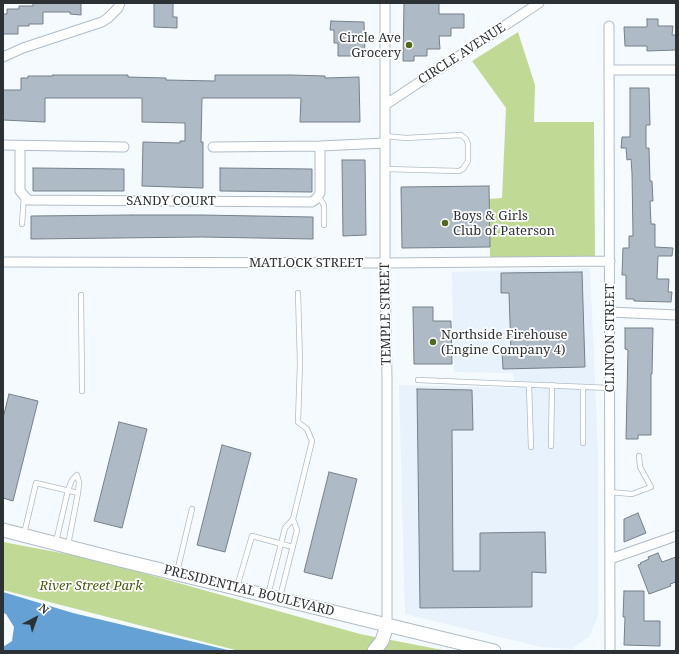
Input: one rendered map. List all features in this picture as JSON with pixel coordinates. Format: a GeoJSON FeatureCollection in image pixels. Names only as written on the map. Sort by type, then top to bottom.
{"type":"FeatureCollection","features":[{"type":"Feature","properties":{"kind":"street"},"geometry":{"type":"LineString","coordinates":[[3,57],[23,48],[102,22],[118,8],[120,3]]}},
{"type":"Feature","properties":{"kind":"street","name":"TEMPLE STREET"},"geometry":{"type":"LineString","coordinates":[[385,3],[387,625]]}},
{"type":"Feature","properties":{"kind":"street","name":"CIRCLE AVENUE"},"geometry":{"type":"LineString","coordinates":[[385,105],[539,3]]}},
{"type":"Feature","properties":{"kind":"street","name":"CLINTON STREET"},"geometry":{"type":"LineString","coordinates":[[609,26],[610,651]]}},
{"type":"Feature","properties":{"kind":"street"},"geometry":{"type":"LineString","coordinates":[[609,70],[676,70]]}},
{"type":"Feature","properties":{"kind":"street"},"geometry":{"type":"LineString","coordinates":[[213,147],[320,146],[385,140]]}},
{"type":"Feature","properties":{"kind":"street"},"geometry":{"type":"LineString","coordinates":[[3,145],[124,147]]}},
{"type":"Feature","properties":{"kind":"street"},"geometry":{"type":"LineString","coordinates":[[20,146],[20,191],[24,196]]}},
{"type":"Feature","properties":{"kind":"street"},"geometry":{"type":"LineString","coordinates":[[318,196],[320,192],[320,146]]}},
{"type":"Feature","properties":{"kind":"street","name":"SANDY COURT"},"geometry":{"type":"LineString","coordinates":[[24,196],[28,200],[312,202],[318,196]]}},
{"type":"Feature","properties":{"kind":"street","name":"MATLOCK STREET"},"geometry":{"type":"LineString","coordinates":[[3,262],[385,263],[610,261]]}},
{"type":"Feature","properties":{"kind":"street"},"geometry":{"type":"LineString","coordinates":[[610,312],[676,315]]}},
{"type":"Feature","properties":{"kind":"street","name":"PRESIDENTIAL BOULEVARD"},"geometry":{"type":"LineString","coordinates":[[3,530],[176,574],[494,651]]}},
{"type":"Feature","properties":{"kind":"street"},"geometry":{"type":"LineString","coordinates":[[610,560],[676,536]]}},
{"type":"Feature","properties":{"kind":"street"},"geometry":{"type":"LineString","coordinates":[[374,651],[382,641],[387,625]]}},
{"type":"Feature","properties":{"kind":"lane"},"geometry":{"type":"LineString","coordinates":[[385,140],[461,135],[466,139],[468,144],[468,161],[463,169],[459,171],[385,170]]}},
{"type":"Feature","properties":{"kind":"lane"},"geometry":{"type":"LineString","coordinates":[[22,224],[24,196]]}},
{"type":"Feature","properties":{"kind":"lane"},"geometry":{"type":"LineString","coordinates":[[318,196],[324,205],[324,225]]}},
{"type":"Feature","properties":{"kind":"lane"},"geometry":{"type":"LineString","coordinates":[[273,597],[280,544],[285,528],[293,519],[312,441],[308,429],[298,422],[300,363],[298,293]]}},
{"type":"Feature","properties":{"kind":"lane"},"geometry":{"type":"LineString","coordinates":[[81,295],[82,391]]}},
{"type":"Feature","properties":{"kind":"lane"},"geometry":{"type":"LineString","coordinates":[[418,380],[610,388]]}},
{"type":"Feature","properties":{"kind":"lane"},"geometry":{"type":"LineString","coordinates":[[530,384],[531,447]]}},
{"type":"Feature","properties":{"kind":"lane"},"geometry":{"type":"LineString","coordinates":[[551,446],[552,385]]}},
{"type":"Feature","properties":{"kind":"lane"},"geometry":{"type":"LineString","coordinates":[[583,387],[583,443]]}},
{"type":"Feature","properties":{"kind":"lane"},"geometry":{"type":"LineString","coordinates":[[610,492],[632,494],[641,492],[651,487],[640,467],[639,456]]}},
{"type":"Feature","properties":{"kind":"lane"},"geometry":{"type":"LineString","coordinates":[[77,475],[79,482],[78,493],[62,545],[68,490],[72,480],[77,475]]}},
{"type":"Feature","properties":{"kind":"lane"},"geometry":{"type":"LineString","coordinates":[[24,535],[36,483],[78,493]]}},
{"type":"Feature","properties":{"kind":"lane"},"geometry":{"type":"LineString","coordinates":[[176,574],[192,509]]}},
{"type":"Feature","properties":{"kind":"lane"},"geometry":{"type":"LineString","coordinates":[[273,597],[293,547],[297,530],[293,519]]}},
{"type":"Feature","properties":{"kind":"lane"},"geometry":{"type":"LineString","coordinates":[[236,588],[252,536],[293,547]]}},
{"type":"Feature","properties":{"kind":"shaded area"},"geometry":{"type":"Polygon","coordinates":[[[590,268],[598,452],[598,616],[590,636],[572,649],[541,647],[405,614],[399,385],[515,388],[513,373],[454,372],[452,272],[590,268]]]}},
{"type":"Feature","properties":{"kind":"green space"},"geometry":{"type":"Polygon","coordinates":[[[518,32],[535,85],[534,122],[594,122],[595,259],[490,257],[489,199],[502,198],[506,108],[472,61],[518,32]]]}},
{"type":"Feature","properties":{"kind":"green space","name":"River Street Park"},"geometry":{"type":"Polygon","coordinates":[[[3,542],[93,559],[360,634],[448,651],[239,651],[3,590],[3,542]]]}},
{"type":"Feature","properties":{"kind":"water"},"geometry":{"type":"Polygon","coordinates":[[[3,592],[73,613],[232,651],[3,651],[3,647],[12,641],[14,627],[6,614],[3,613],[3,592]]]}},
{"type":"Feature","properties":{"kind":"building"},"geometry":{"type":"Polygon","coordinates":[[[33,3],[81,3],[81,15],[70,14],[70,12],[43,12],[43,24],[18,26],[18,34],[3,34],[3,14],[7,14],[7,9],[19,9],[19,6],[33,6],[33,3]]]}},
{"type":"Feature","properties":{"kind":"building"},"geometry":{"type":"Polygon","coordinates":[[[154,3],[173,3],[173,17],[177,17],[177,28],[154,27],[154,3]]]}},
{"type":"Feature","properties":{"kind":"building"},"geometry":{"type":"Polygon","coordinates":[[[404,3],[439,3],[439,14],[464,14],[464,28],[451,28],[451,36],[439,36],[440,49],[427,49],[427,56],[414,56],[414,61],[403,61],[404,3]]]}},
{"type":"Feature","properties":{"kind":"building"},"geometry":{"type":"Polygon","coordinates":[[[647,19],[658,19],[658,26],[673,26],[672,35],[676,35],[676,50],[647,51],[647,46],[625,46],[624,27],[647,27],[647,19]]]}},
{"type":"Feature","properties":{"kind":"building"},"geometry":{"type":"Polygon","coordinates":[[[331,21],[364,22],[365,56],[338,56],[338,43],[334,43],[334,30],[330,30],[331,21]]]}},
{"type":"Feature","properties":{"kind":"building"},"geometry":{"type":"Polygon","coordinates":[[[128,75],[128,77],[166,78],[166,80],[215,81],[215,75],[291,75],[325,76],[325,78],[359,77],[360,122],[300,122],[301,98],[202,98],[201,142],[203,142],[203,188],[142,186],[143,142],[180,143],[180,141],[185,141],[185,123],[142,122],[142,98],[45,98],[45,122],[3,120],[3,90],[21,90],[21,78],[28,78],[28,76],[128,75]]]}},
{"type":"Feature","properties":{"kind":"building"},"geometry":{"type":"Polygon","coordinates":[[[630,88],[649,88],[650,125],[646,125],[646,148],[649,148],[650,181],[652,181],[653,201],[650,201],[651,224],[655,224],[655,247],[673,248],[672,256],[658,256],[657,279],[669,279],[668,292],[672,292],[671,302],[634,301],[634,299],[626,299],[626,275],[622,275],[623,248],[629,248],[629,236],[633,236],[632,173],[631,159],[627,160],[626,148],[621,148],[622,137],[630,137],[630,88]]]}},
{"type":"Feature","properties":{"kind":"building"},"geometry":{"type":"Polygon","coordinates":[[[342,160],[365,160],[366,235],[343,236],[342,160]]]}},
{"type":"Feature","properties":{"kind":"building"},"geometry":{"type":"Polygon","coordinates":[[[33,168],[124,169],[124,191],[33,191],[33,168]]]}},
{"type":"Feature","properties":{"kind":"building"},"geometry":{"type":"Polygon","coordinates":[[[220,168],[312,169],[312,192],[220,191],[220,168]]]}},
{"type":"Feature","properties":{"kind":"building","name":"Boys & Girls Club of Paterson"},"geometry":{"type":"Polygon","coordinates":[[[489,186],[490,247],[402,248],[401,187],[489,186]]]}},
{"type":"Feature","properties":{"kind":"building"},"geometry":{"type":"Polygon","coordinates":[[[132,215],[313,217],[313,239],[202,237],[31,239],[31,216],[132,215]]]}},
{"type":"Feature","properties":{"kind":"building"},"geometry":{"type":"Polygon","coordinates":[[[582,272],[585,367],[503,369],[502,351],[511,351],[509,293],[501,293],[501,273],[582,272]]]}},
{"type":"Feature","properties":{"kind":"building","name":"Northside Firehouse (Engine Company 4)"},"geometry":{"type":"Polygon","coordinates":[[[413,307],[433,307],[433,321],[451,321],[452,364],[414,364],[413,307]]]}},
{"type":"Feature","properties":{"kind":"building"},"geometry":{"type":"Polygon","coordinates":[[[625,328],[653,328],[651,435],[638,435],[638,439],[626,439],[628,350],[625,349],[625,328]]]}},
{"type":"Feature","properties":{"kind":"building"},"geometry":{"type":"Polygon","coordinates":[[[417,389],[472,390],[473,430],[452,430],[453,571],[480,571],[480,533],[545,532],[546,573],[532,572],[532,607],[420,608],[417,389]]]}},
{"type":"Feature","properties":{"kind":"building"},"geometry":{"type":"Polygon","coordinates":[[[9,394],[38,401],[13,501],[3,498],[3,418],[9,394]]]}},
{"type":"Feature","properties":{"kind":"building"},"geometry":{"type":"Polygon","coordinates":[[[119,422],[147,429],[122,528],[94,521],[119,422]]]}},
{"type":"Feature","properties":{"kind":"building"},"geometry":{"type":"Polygon","coordinates":[[[222,445],[251,453],[225,552],[197,545],[222,445]]]}},
{"type":"Feature","properties":{"kind":"building"},"geometry":{"type":"Polygon","coordinates":[[[329,472],[357,479],[332,579],[304,572],[329,472]]]}},
{"type":"Feature","properties":{"kind":"building"},"geometry":{"type":"Polygon","coordinates":[[[638,513],[646,533],[624,542],[624,519],[638,513]]]}},
{"type":"Feature","properties":{"kind":"building"},"geometry":{"type":"Polygon","coordinates":[[[658,553],[662,562],[676,557],[676,582],[670,584],[671,586],[649,594],[638,565],[649,559],[648,557],[658,553]]]}},
{"type":"Feature","properties":{"kind":"building"},"geometry":{"type":"Polygon","coordinates":[[[624,591],[644,591],[644,621],[660,621],[660,646],[624,645],[624,591]]]}},
{"type":"Feature","properties":{"kind":"place","name":"Circle Ave Grocery"},"geometry":{"type":"Point","coordinates":[409,45]}},
{"type":"Feature","properties":{"kind":"place","name":"Boys & Girls Club of Paterson"},"geometry":{"type":"Point","coordinates":[445,223]}},
{"type":"Feature","properties":{"kind":"place","name":"Northside Firehouse (Engine Company 4)"},"geometry":{"type":"Point","coordinates":[433,342]}}]}
